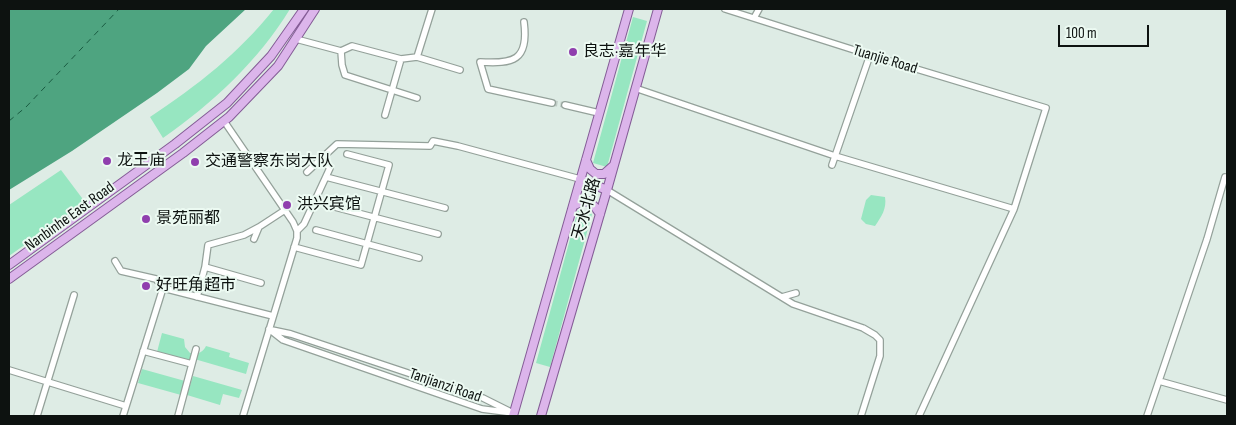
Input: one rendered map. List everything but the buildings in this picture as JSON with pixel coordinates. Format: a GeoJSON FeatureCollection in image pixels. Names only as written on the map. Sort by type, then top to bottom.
{"type":"FeatureCollection","features":[{"type":"Feature","properties":{"kind":"main road","name":"Nanbinhe East Road"},"geometry":{"type":"LineString","coordinates":[[9,265],[175,144],[227,103],[271,56],[304,9]]}},
{"type":"Feature","properties":{"kind":"main road","name":"Nanbinhe East Road"},"geometry":{"type":"LineString","coordinates":[[9,279],[183,153],[224,121],[278,66],[315,9]]}},
{"type":"Feature","properties":{"kind":"main road","name":"天水北路"},"geometry":{"type":"LineString","coordinates":[[513,415],[629,9]]}},
{"type":"Feature","properties":{"kind":"main road","name":"天水北路"},"geometry":{"type":"LineString","coordinates":[[541,416],[658,9]]}},
{"type":"Feature","properties":{"kind":"main road"},"geometry":{"type":"LineString","coordinates":[[586,160],[590,169],[596,174],[604,174],[614,166]]}},
{"type":"Feature","properties":{"kind":"main road"},"geometry":{"type":"LineString","coordinates":[[580,179],[607,190]]}},
{"type":"Feature","properties":{"kind":"main road"},"geometry":{"type":"LineString","coordinates":[[573,206],[589,201],[600,214]]}},
{"type":"Feature","properties":{"kind":"main road"},"geometry":{"type":"LineString","coordinates":[[513,415],[522,416]]}},
{"type":"Feature","properties":{"kind":"street"},"geometry":{"type":"LineString","coordinates":[[417,57],[432,9]]}},
{"type":"Feature","properties":{"kind":"street","name":"Tuanjie Road"},"geometry":{"type":"LineString","coordinates":[[725,9],[1046,108],[1014,209]]}},
{"type":"Feature","properties":{"kind":"street"},"geometry":{"type":"LineString","coordinates":[[754,18],[759,9]]}},
{"type":"Feature","properties":{"kind":"street"},"geometry":{"type":"LineString","coordinates":[[524,22],[525,41],[522,52],[513,60],[503,63],[480,62],[488,89],[552,103]]}},
{"type":"Feature","properties":{"kind":"street"},"geometry":{"type":"LineString","coordinates":[[296,40],[341,51],[352,46],[401,59],[417,57],[460,70]]}},
{"type":"Feature","properties":{"kind":"street"},"geometry":{"type":"LineString","coordinates":[[341,51],[345,75],[417,98]]}},
{"type":"Feature","properties":{"kind":"street"},"geometry":{"type":"LineString","coordinates":[[832,165],[870,55]]}},
{"type":"Feature","properties":{"kind":"street"},"geometry":{"type":"LineString","coordinates":[[385,115],[401,59]]}},
{"type":"Feature","properties":{"kind":"street"},"geometry":{"type":"LineString","coordinates":[[635,88],[835,156],[1014,209],[920,416]]}},
{"type":"Feature","properties":{"kind":"street"},"geometry":{"type":"LineString","coordinates":[[565,105],[599,113]]}},
{"type":"Feature","properties":{"kind":"street"},"geometry":{"type":"LineString","coordinates":[[224,121],[285,210],[297,231]]}},
{"type":"Feature","properties":{"kind":"street"},"geometry":{"type":"LineString","coordinates":[[307,172],[338,144],[430,146],[433,141],[580,179]]}},
{"type":"Feature","properties":{"kind":"street"},"geometry":{"type":"LineString","coordinates":[[294,247],[361,265],[389,165],[347,154]]}},
{"type":"Feature","properties":{"kind":"street"},"geometry":{"type":"LineString","coordinates":[[243,416],[294,247],[297,231],[304,224],[330,168],[321,159]]}},
{"type":"Feature","properties":{"kind":"street"},"geometry":{"type":"LineString","coordinates":[[326,177],[445,208]]}},
{"type":"Feature","properties":{"kind":"street"},"geometry":{"type":"LineString","coordinates":[[1147,416],[1207,239],[1225,177]]}},
{"type":"Feature","properties":{"kind":"street"},"geometry":{"type":"LineString","coordinates":[[607,190],[792,304],[871,331],[880,340],[880,356],[862,416]]}},
{"type":"Feature","properties":{"kind":"street"},"geometry":{"type":"LineString","coordinates":[[327,205],[438,234]]}},
{"type":"Feature","properties":{"kind":"street"},"geometry":{"type":"LineString","coordinates":[[197,297],[205,267],[208,245],[244,235],[285,210]]}},
{"type":"Feature","properties":{"kind":"street"},"geometry":{"type":"LineString","coordinates":[[254,239],[259,227]]}},
{"type":"Feature","properties":{"kind":"street"},"geometry":{"type":"LineString","coordinates":[[316,230],[419,258]]}},
{"type":"Feature","properties":{"kind":"street"},"geometry":{"type":"LineString","coordinates":[[115,261],[121,270],[156,279],[163,288],[273,316]]}},
{"type":"Feature","properties":{"kind":"street"},"geometry":{"type":"LineString","coordinates":[[205,267],[261,284]]}},
{"type":"Feature","properties":{"kind":"street"},"geometry":{"type":"LineString","coordinates":[[123,416],[163,288]]}},
{"type":"Feature","properties":{"kind":"street"},"geometry":{"type":"LineString","coordinates":[[782,297],[796,293]]}},
{"type":"Feature","properties":{"kind":"street"},"geometry":{"type":"LineString","coordinates":[[37,416],[74,295]]}},
{"type":"Feature","properties":{"kind":"street","name":"Tanjianzi Road"},"geometry":{"type":"LineString","coordinates":[[269,329],[291,334],[483,398],[513,415]]}},
{"type":"Feature","properties":{"kind":"street","name":"Tanjianzi Road"},"geometry":{"type":"LineString","coordinates":[[269,329],[283,340],[482,409],[513,415]]}},
{"type":"Feature","properties":{"kind":"street"},"geometry":{"type":"LineString","coordinates":[[178,416],[196,349]]}},
{"type":"Feature","properties":{"kind":"street"},"geometry":{"type":"LineString","coordinates":[[143,351],[192,364]]}},
{"type":"Feature","properties":{"kind":"street"},"geometry":{"type":"LineString","coordinates":[[9,370],[126,406]]}},
{"type":"Feature","properties":{"kind":"street"},"geometry":{"type":"LineString","coordinates":[[1159,381],[1227,400]]}},
{"type":"Feature","properties":{"kind":"shaded area"},"geometry":{"type":"Polygon","coordinates":[[[9,9],[246,9],[206,46],[189,69],[72,151],[9,190],[9,9]]]}},
{"type":"Feature","properties":{"kind":"shaded area"},"geometry":{"type":"Polygon","coordinates":[[[274,9],[290,9],[264,46],[217,96],[163,138],[150,117],[185,93],[232,55],[274,9]]]}},
{"type":"Feature","properties":{"kind":"shaded area"},"geometry":{"type":"Polygon","coordinates":[[[633,17],[647,21],[607,167],[593,163],[633,17]]]}},
{"type":"Feature","properties":{"kind":"shaded area"},"geometry":{"type":"Polygon","coordinates":[[[61,170],[85,202],[9,256],[9,205],[61,170]]]}},
{"type":"Feature","properties":{"kind":"shaded area"},"geometry":{"type":"Polygon","coordinates":[[[871,195],[885,197],[884,209],[875,226],[866,224],[861,219],[866,200],[871,195]]]}},
{"type":"Feature","properties":{"kind":"shaded area"},"geometry":{"type":"Polygon","coordinates":[[[578,210],[592,214],[550,367],[536,363],[578,210]]]}},
{"type":"Feature","properties":{"kind":"shaded area"},"geometry":{"type":"Polygon","coordinates":[[[162,333],[184,339],[185,347],[190,353],[200,353],[206,346],[230,353],[229,357],[249,363],[246,374],[191,358],[190,361],[157,352],[162,333]]]}},
{"type":"Feature","properties":{"kind":"shaded area"},"geometry":{"type":"Polygon","coordinates":[[[142,369],[185,381],[181,395],[138,383],[142,369]]]}},
{"type":"Feature","properties":{"kind":"shaded area"},"geometry":{"type":"Polygon","coordinates":[[[193,376],[242,390],[239,398],[223,394],[220,405],[187,395],[193,376]]]}},
{"type":"Feature","properties":{"kind":"ferry route"},"geometry":{"type":"LineString","coordinates":[[9,121],[26,107],[119,9]]}},
{"type":"Feature","properties":{"kind":"tunnel"},"geometry":{"type":"LineString","coordinates":[[552,103],[565,105]]}},
{"type":"Feature","properties":{"kind":"place","name":"良志·嘉年华"},"geometry":{"type":"Point","coordinates":[573,52]}},
{"type":"Feature","properties":{"kind":"place","name":"龙王庙"},"geometry":{"type":"Point","coordinates":[107,161]}},
{"type":"Feature","properties":{"kind":"place","name":"交通警察东岗大队"},"geometry":{"type":"Point","coordinates":[195,162]}},
{"type":"Feature","properties":{"kind":"place","name":"洪兴宾馆"},"geometry":{"type":"Point","coordinates":[287,205]}},
{"type":"Feature","properties":{"kind":"place","name":"景苑丽都"},"geometry":{"type":"Point","coordinates":[146,219]}},
{"type":"Feature","properties":{"kind":"place","name":"好旺角超市"},"geometry":{"type":"Point","coordinates":[146,286]}}]}
